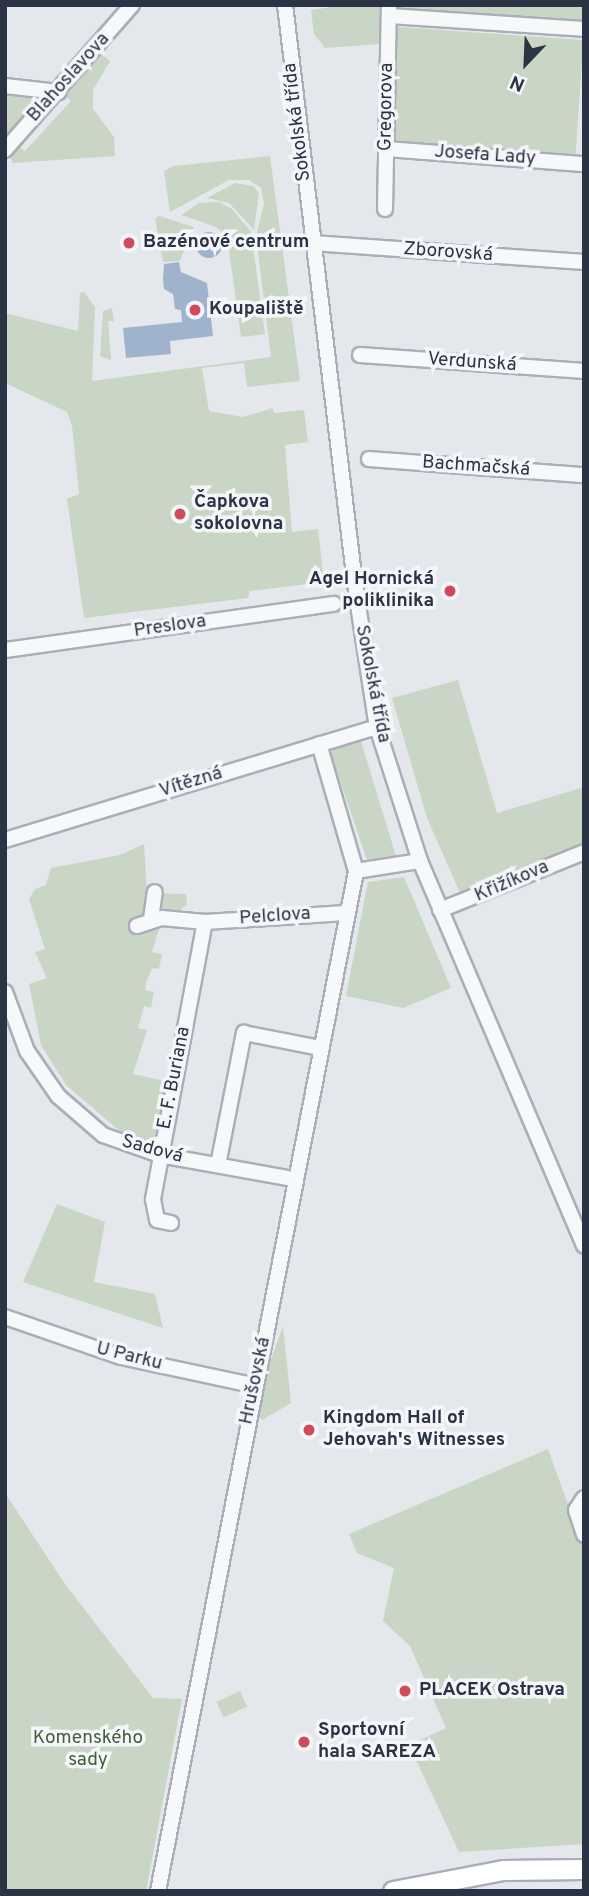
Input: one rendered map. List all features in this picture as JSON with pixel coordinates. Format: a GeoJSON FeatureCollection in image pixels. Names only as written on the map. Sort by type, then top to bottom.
{"type":"FeatureCollection","features":[{"type":"Feature","properties":{"kind":"main road"},"geometry":{"type":"LineString","coordinates":[[393,1891],[443,1885],[503,1870],[584,1869]]}},
{"type":"Feature","properties":{"kind":"street","name":"Blahoslavova"},"geometry":{"type":"LineString","coordinates":[[5,150],[59,92],[132,5]]}},
{"type":"Feature","properties":{"kind":"street","name":"Sokolská třída"},"geometry":{"type":"LineString","coordinates":[[285,5],[355,592],[377,727],[420,861],[584,1245]]}},
{"type":"Feature","properties":{"kind":"street"},"geometry":{"type":"LineString","coordinates":[[389,10],[584,29]]}},
{"type":"Feature","properties":{"kind":"street","name":"Gregorova"},"geometry":{"type":"LineString","coordinates":[[385,209],[389,10]]}},
{"type":"Feature","properties":{"kind":"street"},"geometry":{"type":"LineString","coordinates":[[5,86],[59,92]]}},
{"type":"Feature","properties":{"kind":"street","name":"Josefa Lady"},"geometry":{"type":"LineString","coordinates":[[387,149],[584,164]]}},
{"type":"Feature","properties":{"kind":"street","name":"Zborovská"},"geometry":{"type":"LineString","coordinates":[[313,243],[584,262]]}},
{"type":"Feature","properties":{"kind":"street","name":"Verdunská"},"geometry":{"type":"LineString","coordinates":[[360,355],[584,371]]}},
{"type":"Feature","properties":{"kind":"street","name":"Bachmačská"},"geometry":{"type":"LineString","coordinates":[[369,459],[584,475]]}},
{"type":"Feature","properties":{"kind":"street","name":"Preslova"},"geometry":{"type":"LineString","coordinates":[[5,650],[334,604]]}},
{"type":"Feature","properties":{"kind":"street","name":"Vítězná"},"geometry":{"type":"LineString","coordinates":[[5,840],[377,727]]}},
{"type":"Feature","properties":{"kind":"street"},"geometry":{"type":"LineString","coordinates":[[319,744],[356,871],[420,861]]}},
{"type":"Feature","properties":{"kind":"street","name":"Křižíkova"},"geometry":{"type":"LineString","coordinates":[[440,910],[584,852]]}},
{"type":"Feature","properties":{"kind":"street","name":"Hrušovská"},"geometry":{"type":"LineString","coordinates":[[158,1891],[294,1179],[356,871]]}},
{"type":"Feature","properties":{"kind":"street"},"geometry":{"type":"LineString","coordinates":[[151,919],[155,892]]}},
{"type":"Feature","properties":{"kind":"street","name":"Pelclova"},"geometry":{"type":"LineString","coordinates":[[205,922],[346,913]]}},
{"type":"Feature","properties":{"kind":"street"},"geometry":{"type":"LineString","coordinates":[[138,926],[151,919],[205,922]]}},
{"type":"Feature","properties":{"kind":"street","name":"E. F. Buriana"},"geometry":{"type":"LineString","coordinates":[[171,1223],[157,1220],[153,1214],[160,1155],[205,922]]}},
{"type":"Feature","properties":{"kind":"street","name":"Sadová"},"geometry":{"type":"LineString","coordinates":[[5,992],[27,1051],[58,1096],[103,1135],[160,1155],[294,1179]]}},
{"type":"Feature","properties":{"kind":"street"},"geometry":{"type":"LineString","coordinates":[[218,1165],[244,1033],[320,1048]]}},
{"type":"Feature","properties":{"kind":"street","name":"U Parku"},"geometry":{"type":"LineString","coordinates":[[5,1317],[121,1357],[256,1386]]}},
{"type":"Feature","properties":{"kind":"street"},"geometry":{"type":"LineString","coordinates":[[584,1498],[576,1510],[584,1535]]}},
{"type":"Feature","properties":{"kind":"green space"},"geometry":{"type":"Polygon","coordinates":[[[346,5],[379,5],[379,44],[325,48],[314,34],[311,10],[346,5]]]}},
{"type":"Feature","properties":{"kind":"green space"},"geometry":{"type":"Polygon","coordinates":[[[399,5],[584,5],[584,22],[399,8],[399,5]]]}},
{"type":"Feature","properties":{"kind":"green space"},"geometry":{"type":"Polygon","coordinates":[[[398,27],[584,40],[575,156],[390,143],[398,27]]]}},
{"type":"Feature","properties":{"kind":"green space"},"geometry":{"type":"Polygon","coordinates":[[[101,54],[110,61],[93,90],[93,109],[114,137],[115,156],[12,163],[10,154],[17,145],[25,151],[71,101],[63,93],[101,54]]]}},
{"type":"Feature","properties":{"kind":"green space"},"geometry":{"type":"Polygon","coordinates":[[[5,95],[43,97],[5,140],[5,95]]]}},
{"type":"Feature","properties":{"kind":"green space","name":"Čapkova sokolovna"},"geometry":{"type":"Polygon","coordinates":[[[270,156],[300,381],[247,387],[244,363],[202,368],[209,411],[243,417],[273,408],[274,413],[304,410],[308,442],[285,445],[292,532],[318,529],[324,582],[250,591],[248,598],[84,618],[67,499],[79,494],[72,426],[67,412],[5,383],[5,313],[78,331],[80,293],[84,292],[95,307],[92,381],[271,357],[256,236],[264,204],[261,188],[249,180],[229,180],[170,212],[164,171],[174,166],[270,156]]]}},
{"type":"Feature","properties":{"kind":"green space"},"geometry":{"type":"Polygon","coordinates":[[[235,183],[253,186],[259,193],[254,230],[229,203],[207,198],[235,183]]]}},
{"type":"Feature","properties":{"kind":"green space"},"geometry":{"type":"Polygon","coordinates":[[[219,202],[232,209],[251,232],[265,334],[241,337],[227,236],[216,227],[181,215],[199,203],[219,202]]]}},
{"type":"Feature","properties":{"kind":"green space"},"geometry":{"type":"Polygon","coordinates":[[[159,216],[194,227],[180,261],[163,262],[155,219],[159,216]]]}},
{"type":"Feature","properties":{"kind":"green space"},"geometry":{"type":"Polygon","coordinates":[[[112,308],[114,321],[108,321],[111,360],[100,356],[103,311],[112,308]]]}},
{"type":"Feature","properties":{"kind":"green space"},"geometry":{"type":"Polygon","coordinates":[[[458,680],[497,813],[584,787],[584,845],[461,895],[427,818],[392,698],[458,680]]]}},
{"type":"Feature","properties":{"kind":"green space"},"geometry":{"type":"Polygon","coordinates":[[[360,738],[396,856],[367,860],[329,748],[360,738]]]}},
{"type":"Feature","properties":{"kind":"green space"},"geometry":{"type":"Polygon","coordinates":[[[144,844],[147,893],[186,894],[187,904],[159,929],[152,952],[162,954],[159,969],[152,968],[145,990],[154,992],[151,1008],[144,1006],[138,1028],[147,1030],[133,1074],[169,1082],[156,1143],[121,1132],[66,1085],[41,1045],[29,984],[47,978],[35,952],[45,949],[29,899],[35,889],[46,885],[51,868],[120,855],[144,844]]]}},
{"type":"Feature","properties":{"kind":"green space"},"geometry":{"type":"Polygon","coordinates":[[[404,877],[451,988],[403,1008],[346,996],[368,882],[404,877]]]}},
{"type":"Feature","properties":{"kind":"green space"},"geometry":{"type":"Polygon","coordinates":[[[57,1204],[105,1222],[94,1282],[155,1294],[163,1328],[23,1282],[57,1204]]]}},
{"type":"Feature","properties":{"kind":"green space"},"geometry":{"type":"Polygon","coordinates":[[[283,1326],[291,1403],[262,1420],[257,1415],[263,1382],[283,1326]]]}},
{"type":"Feature","properties":{"kind":"green space"},"geometry":{"type":"Polygon","coordinates":[[[548,1449],[584,1549],[584,1844],[459,1852],[409,1745],[446,1728],[410,1646],[383,1621],[394,1568],[357,1553],[349,1534],[548,1449]]]}},
{"type":"Feature","properties":{"kind":"green space","name":"Komenského sady"},"geometry":{"type":"Polygon","coordinates":[[[5,1493],[65,1584],[153,1698],[182,1699],[146,1891],[5,1891],[5,1493]]]}},
{"type":"Feature","properties":{"kind":"green space"},"geometry":{"type":"Polygon","coordinates":[[[240,1691],[247,1706],[224,1717],[216,1702],[240,1691]]]}},
{"type":"Feature","properties":{"kind":"water"},"geometry":{"type":"Polygon","coordinates":[[[209,232],[219,235],[222,245],[219,255],[209,258],[199,255],[196,245],[199,235],[209,232]]]}},
{"type":"Feature","properties":{"kind":"water"},"geometry":{"type":"Polygon","coordinates":[[[179,262],[181,272],[207,283],[213,336],[170,341],[171,354],[126,358],[123,328],[182,322],[181,310],[175,309],[173,294],[164,289],[163,279],[164,264],[179,262]]]}},
{"type":"Feature","properties":{"kind":"place","name":"Bazénové centrum"},"geometry":{"type":"Point","coordinates":[129,243]}},
{"type":"Feature","properties":{"kind":"place","name":"Koupaliště"},"geometry":{"type":"Point","coordinates":[195,310]}},
{"type":"Feature","properties":{"kind":"place","name":"Čapkova sokolovna"},"geometry":{"type":"Point","coordinates":[180,514]}},
{"type":"Feature","properties":{"kind":"place","name":"Agel Hornická poliklinika"},"geometry":{"type":"Point","coordinates":[450,591]}},
{"type":"Feature","properties":{"kind":"place","name":"Kingdom Hall of Jehovah's Witnesses"},"geometry":{"type":"Point","coordinates":[309,1430]}},
{"type":"Feature","properties":{"kind":"place","name":"PLACEK Ostrava"},"geometry":{"type":"Point","coordinates":[405,1691]}},
{"type":"Feature","properties":{"kind":"place","name":"Sportovní hala SAREZA"},"geometry":{"type":"Point","coordinates":[304,1742]}}]}
